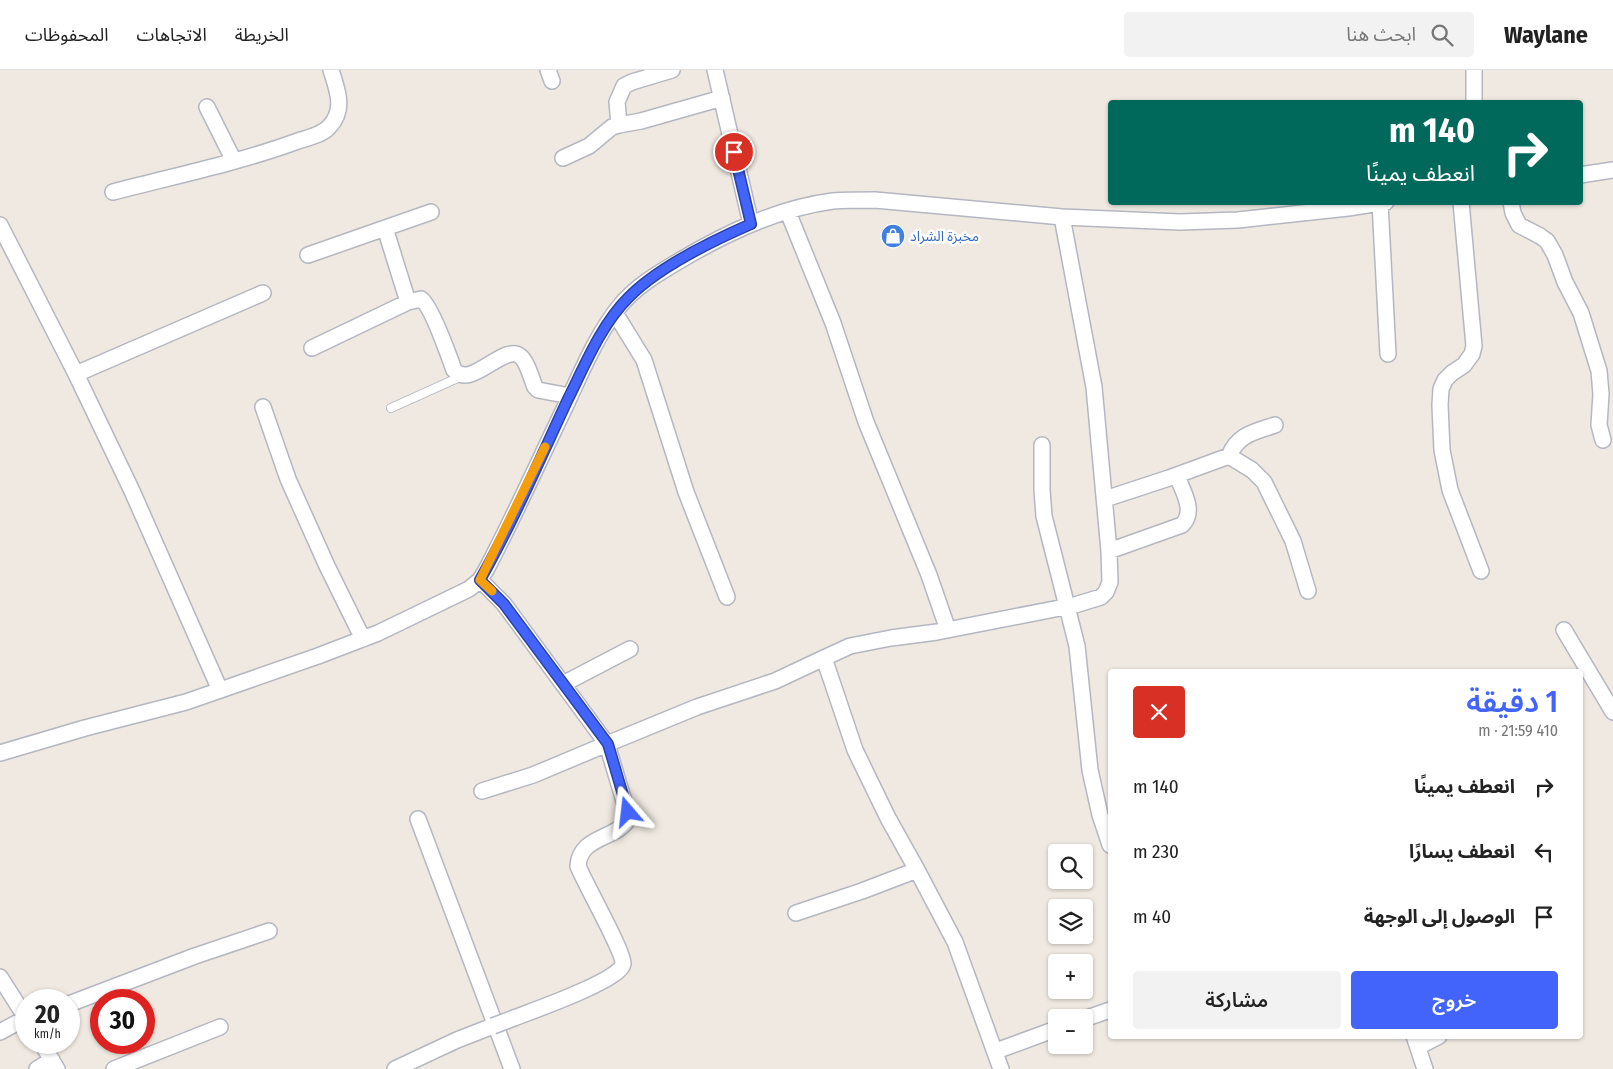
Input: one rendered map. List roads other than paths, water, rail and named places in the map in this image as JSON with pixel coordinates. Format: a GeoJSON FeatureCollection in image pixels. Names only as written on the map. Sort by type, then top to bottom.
{"type":"FeatureCollection","features":[{"type":"Feature","properties":{"kind":"street"},"geometry":{"type":"LineString","coordinates":[[113,192],[267,152],[318,134],[328,128],[340,109],[340,102],[331,70]]}},
{"type":"Feature","properties":{"kind":"street"},"geometry":{"type":"LineString","coordinates":[[620,124],[618,102],[624,86],[672,70]]}},
{"type":"Feature","properties":{"kind":"street"},"geometry":{"type":"LineString","coordinates":[[715,70],[751,224]]}},
{"type":"Feature","properties":{"kind":"street"},"geometry":{"type":"LineString","coordinates":[[1474,70],[1474,100]]}},
{"type":"Feature","properties":{"kind":"street"},"geometry":{"type":"LineString","coordinates":[[564,158],[589,146],[620,124],[641,121],[722,98]]}},
{"type":"Feature","properties":{"kind":"street"},"geometry":{"type":"LineString","coordinates":[[207,107],[234,161]]}},
{"type":"Feature","properties":{"kind":"street"},"geometry":{"type":"LineString","coordinates":[[1583,175],[1613,170]]}},
{"type":"Feature","properties":{"kind":"street"},"geometry":{"type":"LineString","coordinates":[[0,753],[84,728],[186,702],[220,690],[363,639],[446,600],[475,584],[564,395],[615,313],[637,289],[660,272],[710,243],[751,224],[788,212],[834,201],[875,200],[1062,217],[1180,222],[1207,222],[1368,205]]}},
{"type":"Feature","properties":{"kind":"street"},"geometry":{"type":"LineString","coordinates":[[1383,205],[1388,354]]}},
{"type":"Feature","properties":{"kind":"street"},"geometry":{"type":"LineString","coordinates":[[1461,205],[1474,346],[1464,365],[1445,380],[1441,389],[1442,450],[1450,490],[1481,571]]}},
{"type":"Feature","properties":{"kind":"street"},"geometry":{"type":"LineString","coordinates":[[1512,205],[1519,225],[1547,241],[1581,313],[1599,371],[1601,394],[1599,425],[1603,440]]}},
{"type":"Feature","properties":{"kind":"street"},"geometry":{"type":"LineString","coordinates":[[308,255],[431,212]]}},
{"type":"Feature","properties":{"kind":"street"},"geometry":{"type":"LineString","coordinates":[[788,212],[833,323],[866,422],[930,575],[948,630]]}},
{"type":"Feature","properties":{"kind":"street"},"geometry":{"type":"LineString","coordinates":[[482,791],[533,774],[697,707],[775,681],[850,646],[948,630],[1101,597],[1106,592],[1110,582],[1109,552],[1094,387],[1062,217]]}},
{"type":"Feature","properties":{"kind":"street"},"geometry":{"type":"LineString","coordinates":[[0,225],[76,374],[132,491],[220,690]]}},
{"type":"Feature","properties":{"kind":"street"},"geometry":{"type":"LineString","coordinates":[[385,228],[408,302]]}},
{"type":"Feature","properties":{"kind":"street"},"geometry":{"type":"LineString","coordinates":[[76,374],[263,293]]}},
{"type":"Feature","properties":{"kind":"street"},"geometry":{"type":"LineString","coordinates":[[312,348],[416,299],[425,302],[454,370],[462,376],[513,353],[523,358],[535,388],[564,395]]}},
{"type":"Feature","properties":{"kind":"street"},"geometry":{"type":"LineString","coordinates":[[615,313],[644,360],[686,492],[727,597]]}},
{"type":"Feature","properties":{"kind":"street"},"geometry":{"type":"LineString","coordinates":[[263,408],[291,487],[326,566],[363,639]]}},
{"type":"Feature","properties":{"kind":"street"},"geometry":{"type":"LineString","coordinates":[[1105,499],[1177,476],[1229,456],[1233,446],[1240,439],[1274,425]]}},
{"type":"Feature","properties":{"kind":"street"},"geometry":{"type":"LineString","coordinates":[[1042,445],[1044,516],[1077,646],[1090,770],[1100,815],[1108,839]]}},
{"type":"Feature","properties":{"kind":"street"},"geometry":{"type":"LineString","coordinates":[[1229,456],[1252,470],[1264,482],[1293,541],[1308,591]]}},
{"type":"Feature","properties":{"kind":"street"},"geometry":{"type":"LineString","coordinates":[[1109,552],[1182,525],[1188,519],[1190,510],[1177,476]]}},
{"type":"Feature","properties":{"kind":"street"},"geometry":{"type":"LineString","coordinates":[[395,1069],[457,1040],[604,981],[622,967],[623,963],[616,942],[578,866],[582,852],[588,846],[620,828],[627,823],[629,818],[608,744],[504,604],[475,584]]}},
{"type":"Feature","properties":{"kind":"street"},"geometry":{"type":"LineString","coordinates":[[1564,630],[1613,712]]}},
{"type":"Feature","properties":{"kind":"street"},"geometry":{"type":"LineString","coordinates":[[563,684],[630,649]]}},
{"type":"Feature","properties":{"kind":"street"},"geometry":{"type":"LineString","coordinates":[[824,658],[855,750],[888,818],[918,870],[955,942],[1001,1069]]}},
{"type":"Feature","properties":{"kind":"street"},"geometry":{"type":"LineString","coordinates":[[418,819],[512,1069]]}},
{"type":"Feature","properties":{"kind":"street"},"geometry":{"type":"LineString","coordinates":[[796,913],[918,870]]}},
{"type":"Feature","properties":{"kind":"street"},"geometry":{"type":"LineString","coordinates":[[80,1000],[195,956],[269,931]]}},
{"type":"Feature","properties":{"kind":"street"},"geometry":{"type":"LineString","coordinates":[[0,976],[15,1000]]}},
{"type":"Feature","properties":{"kind":"street"},"geometry":{"type":"LineString","coordinates":[[1093,1017],[1108,1011]]}},
{"type":"Feature","properties":{"kind":"street"},"geometry":{"type":"LineString","coordinates":[[0,1032],[15,1024]]}},
{"type":"Feature","properties":{"kind":"street"},"geometry":{"type":"LineString","coordinates":[[114,1069],[220,1026]]}},
{"type":"Feature","properties":{"kind":"street"},"geometry":{"type":"LineString","coordinates":[[996,1051],[1048,1032]]}},
{"type":"Feature","properties":{"kind":"street"},"geometry":{"type":"LineString","coordinates":[[1416,1042],[1425,1069]]}},
{"type":"Feature","properties":{"kind":"street"},"geometry":{"type":"LineString","coordinates":[[37,1069],[55,1065],[48,1054]]}},
{"type":"Feature","properties":{"kind":"lane"},"geometry":{"type":"LineString","coordinates":[[391,408],[462,376]]}},
{"type":"Feature","properties":{"kind":"place","name":"مخبزة الشراد"},"geometry":{"type":"Point","coordinates":[893,236]}}]}
